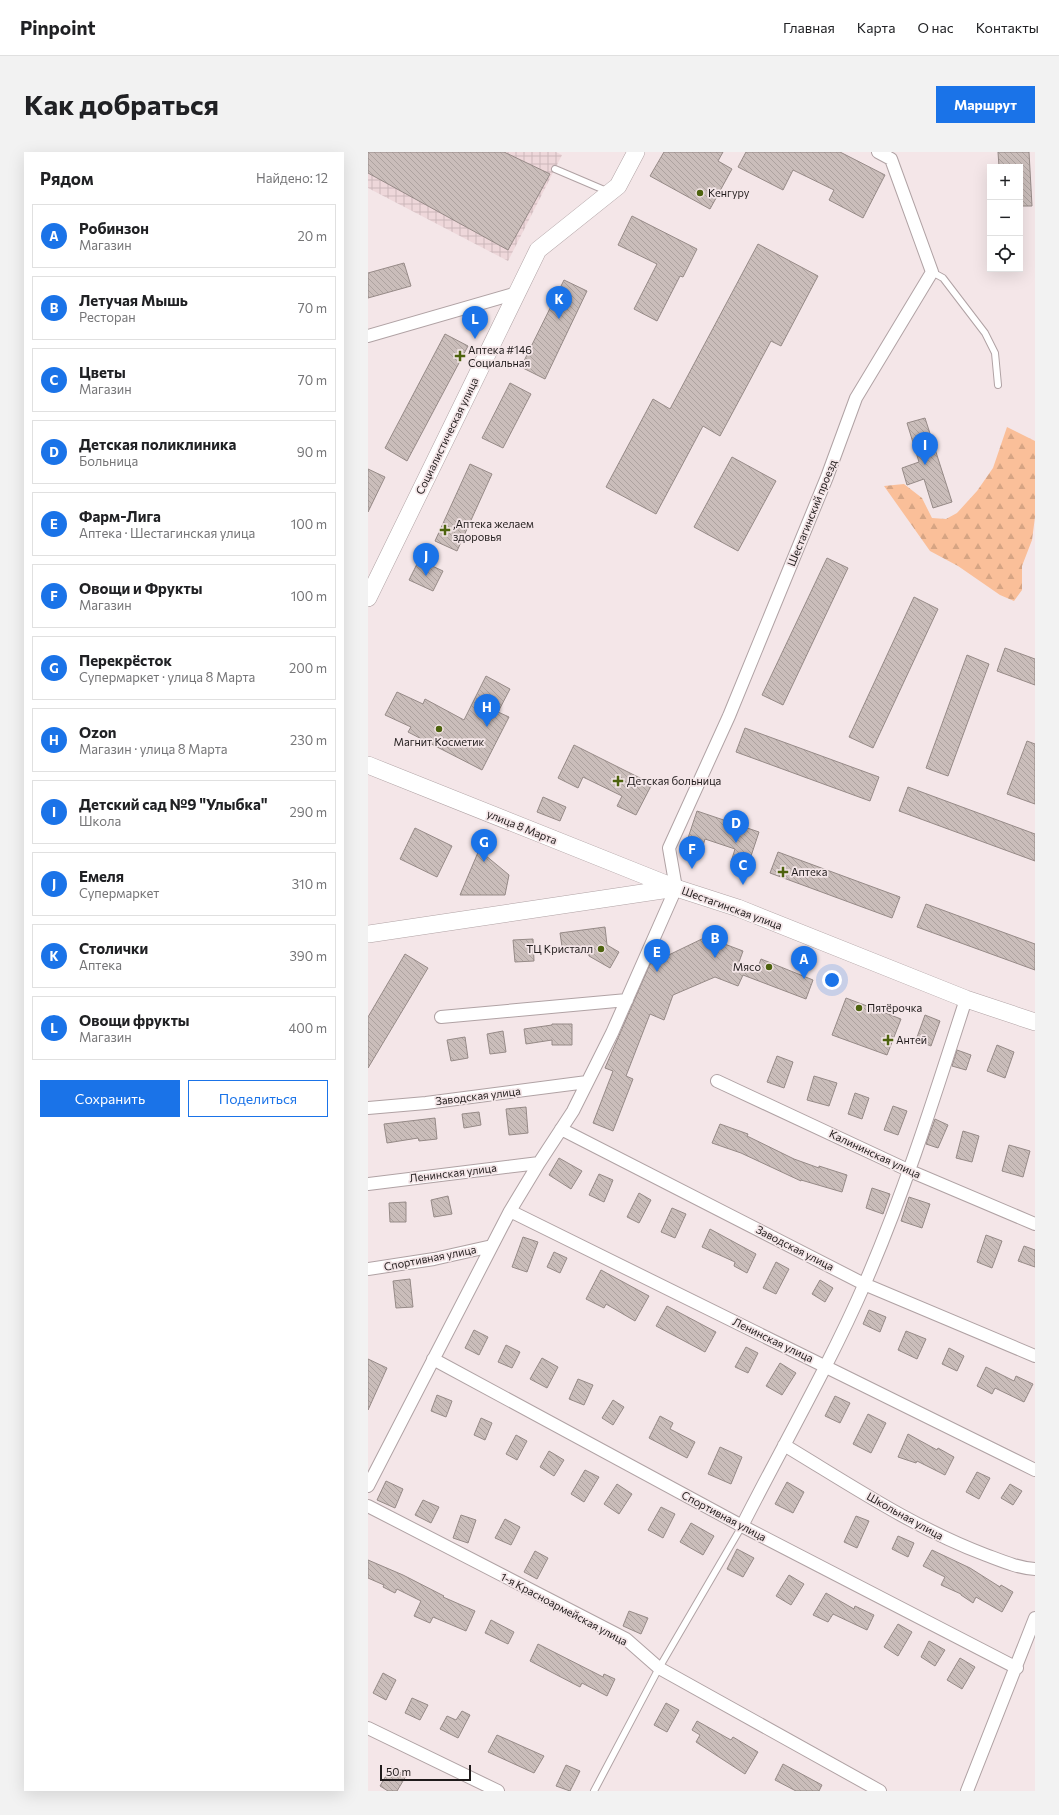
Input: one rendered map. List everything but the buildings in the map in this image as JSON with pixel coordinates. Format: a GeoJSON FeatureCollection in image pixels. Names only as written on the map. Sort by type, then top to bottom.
{"type":"FeatureCollection","features":[{"type":"Feature","properties":{"kind":"street","name":"Социалистическая улица"},"geometry":{"type":"LineString","coordinates":[[368,598],[538,250],[618,186],[636,152]]}},
{"type":"Feature","properties":{"kind":"street"},"geometry":{"type":"LineString","coordinates":[[878,152],[891,159],[932,272]]}},
{"type":"Feature","properties":{"kind":"street","name":"Шестагинский проезд"},"geometry":{"type":"LineString","coordinates":[[676,888],[669,848],[729,716],[827,477],[856,398],[932,272]]}},
{"type":"Feature","properties":{"kind":"street"},"geometry":{"type":"LineString","coordinates":[[368,336],[517,293]]}},
{"type":"Feature","properties":{"kind":"street","name":"улица 8 Марта"},"geometry":{"type":"LineString","coordinates":[[368,765],[676,888]]}},
{"type":"Feature","properties":{"kind":"street"},"geometry":{"type":"LineString","coordinates":[[368,1486],[510,1211],[538,1163],[573,1111],[627,1000],[676,888]]}},
{"type":"Feature","properties":{"kind":"street","name":"Шестагинская улица"},"geometry":{"type":"LineString","coordinates":[[368,934],[676,888],[738,908],[966,999],[1035,1022]]}},
{"type":"Feature","properties":{"kind":"street"},"geometry":{"type":"LineString","coordinates":[[742,1526],[825,1366],[864,1284],[910,1171],[918,1140],[928,1116],[966,999]]}},
{"type":"Feature","properties":{"kind":"street"},"geometry":{"type":"LineString","coordinates":[[441,1017],[627,1000]]}},
{"type":"Feature","properties":{"kind":"street","name":"Калининская улица"},"geometry":{"type":"LineString","coordinates":[[717,1081],[910,1171],[1035,1224]]}},
{"type":"Feature","properties":{"kind":"street","name":"Заводская улица"},"geometry":{"type":"LineString","coordinates":[[368,1108],[426,1103],[587,1082]]}},
{"type":"Feature","properties":{"kind":"street","name":"Заводская улица"},"geometry":{"type":"LineString","coordinates":[[561,1129],[864,1284],[1035,1356]]}},
{"type":"Feature","properties":{"kind":"street","name":"Ленинская улица"},"geometry":{"type":"LineString","coordinates":[[368,1184],[538,1163]]}},
{"type":"Feature","properties":{"kind":"street","name":"Ленинская улица"},"geometry":{"type":"LineString","coordinates":[[510,1211],[1035,1470]]}},
{"type":"Feature","properties":{"kind":"street","name":"Спортивная улица"},"geometry":{"type":"LineString","coordinates":[[368,1270],[434,1259],[492,1246]]}},
{"type":"Feature","properties":{"kind":"street","name":"Спортивная улица"},"geometry":{"type":"LineString","coordinates":[[433,1359],[742,1526],[1017,1668]]}},
{"type":"Feature","properties":{"kind":"street","name":"Школьная улица"},"geometry":{"type":"LineString","coordinates":[[784,1445],[884,1505],[955,1544],[1022,1568],[1035,1569]]}},
{"type":"Feature","properties":{"kind":"street","name":"1-я Красноармейская улица"},"geometry":{"type":"LineString","coordinates":[[368,1506],[626,1639],[659,1668],[880,1791]]}},
{"type":"Feature","properties":{"kind":"street"},"geometry":{"type":"LineString","coordinates":[[967,1791],[1017,1668],[1032,1639],[1035,1618]]}},
{"type":"Feature","properties":{"kind":"street"},"geometry":{"type":"LineString","coordinates":[[368,1728],[498,1791]]}},
{"type":"Feature","properties":{"kind":"lane"},"geometry":{"type":"LineString","coordinates":[[555,169],[610,192]]}},
{"type":"Feature","properties":{"kind":"lane"},"geometry":{"type":"LineString","coordinates":[[932,272],[943,278],[985,333],[995,353],[998,385]]}},
{"type":"Feature","properties":{"kind":"lane"},"geometry":{"type":"LineString","coordinates":[[594,1791],[659,1668],[742,1526]]}},
{"type":"Feature","properties":{"kind":"shaded area"},"geometry":{"type":"Polygon","coordinates":[[[368,152],[556,152],[562,155],[508,261],[368,188],[368,152]]]}},
{"type":"Feature","properties":{"kind":"green space"},"geometry":{"type":"Polygon","coordinates":[[[1007,427],[1035,441],[1035,517],[1032,540],[1022,566],[1022,590],[1014,601],[1000,595],[958,566],[930,551],[884,486],[904,484],[922,498],[932,518],[946,519],[957,513],[977,491],[993,468],[1007,427]]]}},
{"type":"Feature","properties":{"kind":"place","name":"Кенгуру"},"geometry":{"type":"Point","coordinates":[700,193]}},
{"type":"Feature","properties":{"kind":"place","name":"Столички"},"geometry":{"type":"Point","coordinates":[559,319]}},
{"type":"Feature","properties":{"kind":"place","name":"Овощи фрукты"},"geometry":{"type":"Point","coordinates":[475,339]}},
{"type":"Feature","properties":{"kind":"place","name":"Аптека #146 Социальная"},"geometry":{"type":"Point","coordinates":[460,356]}},
{"type":"Feature","properties":{"kind":"place","name":"Детский сад №9 \"Улыбка\""},"geometry":{"type":"Point","coordinates":[925,465]}},
{"type":"Feature","properties":{"kind":"place","name":",Аптека желаем здоровья"},"geometry":{"type":"Point","coordinates":[445,530]}},
{"type":"Feature","properties":{"kind":"place","name":"Емеля"},"geometry":{"type":"Point","coordinates":[426,576]}},
{"type":"Feature","properties":{"kind":"place","name":"Ozon"},"geometry":{"type":"Point","coordinates":[487,727]}},
{"type":"Feature","properties":{"kind":"place","name":"Магнит Косметик"},"geometry":{"type":"Point","coordinates":[439,729]}},
{"type":"Feature","properties":{"kind":"place","name":"Детская больница"},"geometry":{"type":"Point","coordinates":[618,781]}},
{"type":"Feature","properties":{"kind":"place","name":"Детская поликлиника"},"geometry":{"type":"Point","coordinates":[736,843]}},
{"type":"Feature","properties":{"kind":"place","name":"Перекрёсток"},"geometry":{"type":"Point","coordinates":[484,862]}},
{"type":"Feature","properties":{"kind":"place","name":"Овощи и Фрукты"},"geometry":{"type":"Point","coordinates":[692,869]}},
{"type":"Feature","properties":{"kind":"place","name":"Аптека"},"geometry":{"type":"Point","coordinates":[783,872]}},
{"type":"Feature","properties":{"kind":"place","name":"Цветы"},"geometry":{"type":"Point","coordinates":[743,885]}},
{"type":"Feature","properties":{"kind":"place","name":"ТЦ Кристалл"},"geometry":{"type":"Point","coordinates":[601,949]}},
{"type":"Feature","properties":{"kind":"place","name":"Летучая Мышь"},"geometry":{"type":"Point","coordinates":[715,958]}},
{"type":"Feature","properties":{"kind":"place","name":"Мясо"},"geometry":{"type":"Point","coordinates":[769,967]}},
{"type":"Feature","properties":{"kind":"place","name":"Фарм-Лига"},"geometry":{"type":"Point","coordinates":[657,972]}},
{"type":"Feature","properties":{"kind":"place","name":"Робинзон"},"geometry":{"type":"Point","coordinates":[804,979]}},
{"type":"Feature","properties":{"kind":"place","name":"Пятёрочка"},"geometry":{"type":"Point","coordinates":[859,1008]}},
{"type":"Feature","properties":{"kind":"place","name":"Антей"},"geometry":{"type":"Point","coordinates":[888,1040]}}]}
